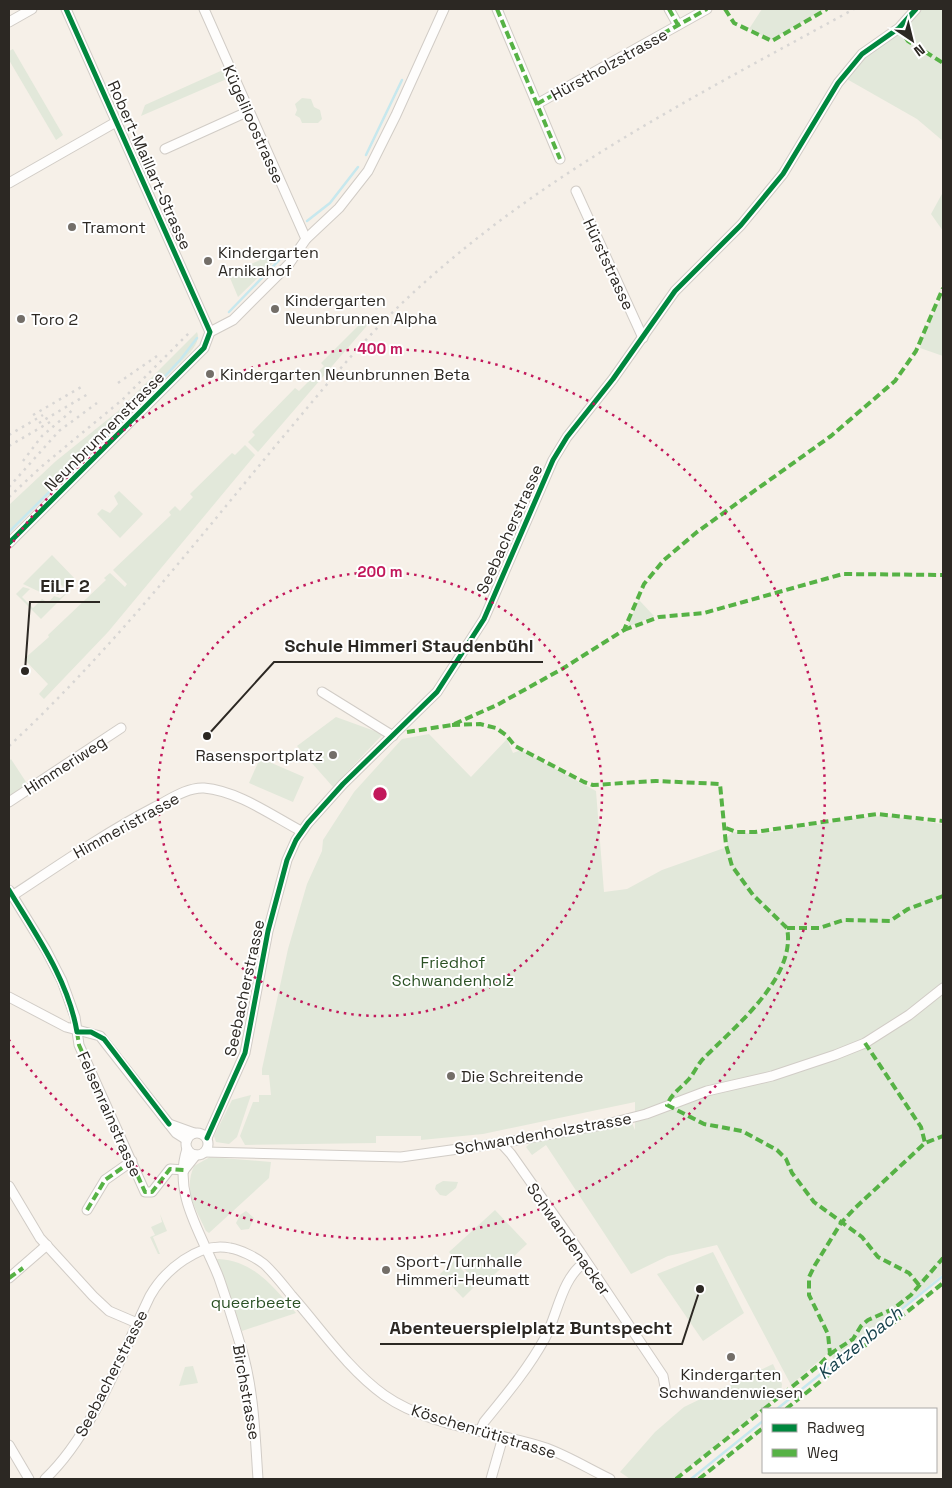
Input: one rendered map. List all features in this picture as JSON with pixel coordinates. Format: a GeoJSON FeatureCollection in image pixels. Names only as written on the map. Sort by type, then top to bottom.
{"type":"FeatureCollection","features":[{"type":"Feature","properties":{"kind":"street"},"geometry":{"type":"LineString","coordinates":[[9,22],[20,11],[32,9]]}},
{"type":"Feature","properties":{"kind":"street","name":"Robert-Maillart-Strasse"},"geometry":{"type":"LineString","coordinates":[[66,9],[210,332]]}},
{"type":"Feature","properties":{"kind":"street","name":"Kügeliloostrasse"},"geometry":{"type":"LineString","coordinates":[[204,9],[306,239]]}},
{"type":"Feature","properties":{"kind":"street"},"geometry":{"type":"LineString","coordinates":[[210,332],[233,320],[293,259],[306,239],[342,204],[370,168],[444,9]]}},
{"type":"Feature","properties":{"kind":"street"},"geometry":{"type":"LineString","coordinates":[[496,9],[560,159]]}},
{"type":"Feature","properties":{"kind":"street"},"geometry":{"type":"LineString","coordinates":[[669,9],[678,25]]}},
{"type":"Feature","properties":{"kind":"street","name":"Hürstholzstrasse"},"geometry":{"type":"LineString","coordinates":[[538,104],[707,9]]}},
{"type":"Feature","properties":{"kind":"street","name":"Seebacherstrasse"},"geometry":{"type":"LineString","coordinates":[[184,1170],[204,1147],[245,1052],[268,931],[288,860],[301,832],[344,784],[437,692],[484,619],[553,460],[567,437],[688,276],[741,225],[783,174],[838,83],[862,54],[899,28],[916,9]]}},
{"type":"Feature","properties":{"kind":"street"},"geometry":{"type":"LineString","coordinates":[[165,149],[249,111]]}},
{"type":"Feature","properties":{"kind":"street"},"geometry":{"type":"LineString","coordinates":[[9,183],[116,122]]}},
{"type":"Feature","properties":{"kind":"street","name":"Hürststrasse"},"geometry":{"type":"LineString","coordinates":[[576,191],[643,338]]}},
{"type":"Feature","properties":{"kind":"street","name":"Neunbrunnenstrasse"},"geometry":{"type":"LineString","coordinates":[[9,543],[204,348],[210,332]]}},
{"type":"Feature","properties":{"kind":"street"},"geometry":{"type":"LineString","coordinates":[[322,692],[393,736]]}},
{"type":"Feature","properties":{"kind":"street","name":"Himmeriweg"},"geometry":{"type":"LineString","coordinates":[[9,802],[120,728]]}},
{"type":"Feature","properties":{"kind":"street","name":"Himmeristrasse"},"geometry":{"type":"LineString","coordinates":[[10,893],[110,832],[180,794],[202,788],[223,792],[263,810],[301,832]]}},
{"type":"Feature","properties":{"kind":"street"},"geometry":{"type":"LineString","coordinates":[[10,893],[55,967],[75,1018],[77,1032],[91,1032],[104,1039],[187,1145],[204,1147]]}},
{"type":"Feature","properties":{"kind":"street","name":"Schwandenholzstrasse"},"geometry":{"type":"LineString","coordinates":[[204,1147],[234,1152],[401,1157],[501,1143],[617,1122],[646,1114],[707,1091],[772,1076],[865,1043],[909,1015],[943,988]]}},
{"type":"Feature","properties":{"kind":"street","name":"Felsenrainstrasse"},"geometry":{"type":"LineString","coordinates":[[9,997],[77,1032],[79,1046],[145,1192],[149,1194],[170,1169],[184,1170]]}},
{"type":"Feature","properties":{"kind":"street","name":"Seebacherstrasse"},"geometry":{"type":"LineString","coordinates":[[187,1145],[221,1108]]}},
{"type":"Feature","properties":{"kind":"street"},"geometry":{"type":"LineString","coordinates":[[169,1124],[196,1133],[204,1147]]}},
{"type":"Feature","properties":{"kind":"street","name":"Schwandenacker"},"geometry":{"type":"LineString","coordinates":[[501,1143],[548,1205],[663,1376],[664,1387]]}},
{"type":"Feature","properties":{"kind":"street"},"geometry":{"type":"LineString","coordinates":[[187,1145],[183,1162],[185,1200],[206,1250]]}},
{"type":"Feature","properties":{"kind":"street"},"geometry":{"type":"LineString","coordinates":[[87,1210],[105,1180],[132,1161]]}},
{"type":"Feature","properties":{"kind":"street"},"geometry":{"type":"LineString","coordinates":[[9,1186],[40,1238],[100,1304],[136,1323]]}},
{"type":"Feature","properties":{"kind":"street"},"geometry":{"type":"LineString","coordinates":[[9,1278],[47,1244]]}},
{"type":"Feature","properties":{"kind":"street","name":"Köschenrütistrasse"},"geometry":{"type":"LineString","coordinates":[[206,1250],[228,1247],[264,1264],[354,1369],[385,1396],[416,1412],[546,1448],[610,1479]]}},
{"type":"Feature","properties":{"kind":"street","name":"Seebacherstrasse"},"geometry":{"type":"LineString","coordinates":[[45,1479],[67,1454],[84,1429],[136,1323],[161,1278],[179,1264],[206,1250]]}},
{"type":"Feature","properties":{"kind":"street","name":"Birchstrasse"},"geometry":{"type":"LineString","coordinates":[[206,1250],[219,1277],[242,1348],[251,1402],[258,1479]]}},
{"type":"Feature","properties":{"kind":"street"},"geometry":{"type":"LineString","coordinates":[[480,1431],[484,1422],[532,1360],[553,1321],[573,1272],[585,1262]]}},
{"type":"Feature","properties":{"kind":"street"},"geometry":{"type":"LineString","coordinates":[[490,1479],[502,1437]]}},
{"type":"Feature","properties":{"kind":"street"},"geometry":{"type":"LineString","coordinates":[[9,1445],[29,1479]]}},
{"type":"Feature","properties":{"kind":"green space"},"geometry":{"type":"Polygon","coordinates":[[[762,9],[825,9],[771,40],[749,29],[762,9]]]}},
{"type":"Feature","properties":{"kind":"green space"},"geometry":{"type":"Polygon","coordinates":[[[921,9],[943,9],[943,141],[917,119],[845,78],[865,55],[903,28],[921,9]]]}},
{"type":"Feature","properties":{"kind":"green space"},"geometry":{"type":"Polygon","coordinates":[[[13,49],[63,135],[56,140],[9,60],[9,51],[13,49]]]}},
{"type":"Feature","properties":{"kind":"green space"},"geometry":{"type":"Polygon","coordinates":[[[225,69],[229,78],[141,116],[145,105],[225,69]]]}},
{"type":"Feature","properties":{"kind":"green space"},"geometry":{"type":"Polygon","coordinates":[[[302,98],[311,99],[314,107],[320,110],[322,119],[318,123],[302,123],[300,118],[295,115],[297,110],[295,104],[302,98]]]}},
{"type":"Feature","properties":{"kind":"green space"},"geometry":{"type":"Polygon","coordinates":[[[943,192],[943,231],[931,214],[943,192]]]}},
{"type":"Feature","properties":{"kind":"green space"},"geometry":{"type":"Polygon","coordinates":[[[280,251],[281,255],[238,297],[230,278],[240,273],[238,270],[280,251]]]}},
{"type":"Feature","properties":{"kind":"green space"},"geometry":{"type":"Polygon","coordinates":[[[943,294],[943,356],[920,348],[923,336],[943,294]]]}},
{"type":"Feature","properties":{"kind":"green space"},"geometry":{"type":"Polygon","coordinates":[[[367,317],[371,321],[258,452],[248,442],[255,435],[252,432],[295,388],[299,391],[324,366],[321,363],[367,317]]]}},
{"type":"Feature","properties":{"kind":"green space"},"geometry":{"type":"Polygon","coordinates":[[[197,332],[198,339],[187,356],[9,534],[9,505],[56,461],[117,412],[197,332]]]}},
{"type":"Feature","properties":{"kind":"green space"},"geometry":{"type":"Polygon","coordinates":[[[245,445],[255,455],[108,632],[44,699],[39,694],[48,684],[24,659],[49,637],[48,635],[106,580],[104,578],[110,573],[125,587],[127,584],[113,570],[171,515],[169,512],[175,506],[180,511],[193,497],[190,494],[232,453],[235,455],[245,445]]]}},
{"type":"Feature","properties":{"kind":"green space"},"geometry":{"type":"Polygon","coordinates":[[[119,491],[143,514],[120,538],[97,514],[102,509],[110,513],[118,504],[114,496],[119,491]]]}},
{"type":"Feature","properties":{"kind":"green space"},"geometry":{"type":"Polygon","coordinates":[[[52,555],[76,580],[66,589],[60,584],[57,587],[62,592],[58,595],[47,585],[40,592],[23,584],[52,555]]]}},
{"type":"Feature","properties":{"kind":"green space"},"geometry":{"type":"Polygon","coordinates":[[[23,587],[30,589],[22,597],[33,608],[42,599],[48,603],[54,596],[60,598],[70,590],[41,619],[16,594],[23,587]]]}},
{"type":"Feature","properties":{"kind":"green space"},"geometry":{"type":"Polygon","coordinates":[[[638,601],[654,616],[627,627],[638,601]]]}},
{"type":"Feature","properties":{"kind":"green space","name":"Rasensportplatz"},"geometry":{"type":"Polygon","coordinates":[[[336,717],[383,734],[333,787],[297,746],[336,717]]]}},
{"type":"Feature","properties":{"kind":"green space","name":"Friedhof Schwandenholz"},"geometry":{"type":"Polygon","coordinates":[[[429,734],[471,777],[507,739],[513,753],[521,750],[596,791],[604,892],[627,889],[662,870],[727,847],[727,837],[733,832],[759,834],[885,816],[943,824],[943,1274],[836,1361],[828,1353],[791,1385],[717,1245],[668,1256],[631,1274],[546,1145],[532,1155],[526,1147],[535,1139],[632,1123],[635,1130],[635,1102],[483,1134],[421,1140],[421,1136],[376,1136],[376,1143],[245,1145],[240,1136],[253,1102],[259,1102],[259,1095],[271,1095],[269,1075],[262,1075],[262,1069],[288,949],[307,884],[322,851],[323,840],[354,792],[402,739],[429,734]]]}},
{"type":"Feature","properties":{"kind":"green space"},"geometry":{"type":"Polygon","coordinates":[[[260,758],[304,777],[293,802],[249,783],[260,758]]]}},
{"type":"Feature","properties":{"kind":"green space"},"geometry":{"type":"Polygon","coordinates":[[[11,759],[28,785],[9,798],[9,761],[11,759]]]}},
{"type":"Feature","properties":{"kind":"green space"},"geometry":{"type":"Polygon","coordinates":[[[251,1095],[237,1137],[229,1144],[216,1142],[214,1136],[232,1100],[251,1095]]]}},
{"type":"Feature","properties":{"kind":"green space"},"geometry":{"type":"Polygon","coordinates":[[[210,1157],[271,1162],[269,1178],[209,1233],[206,1231],[192,1200],[190,1184],[194,1166],[210,1157]]]}},
{"type":"Feature","properties":{"kind":"green space"},"geometry":{"type":"Polygon","coordinates":[[[443,1181],[458,1182],[456,1188],[446,1196],[440,1195],[435,1189],[436,1185],[443,1181]]]}},
{"type":"Feature","properties":{"kind":"green space"},"geometry":{"type":"Polygon","coordinates":[[[495,1210],[527,1244],[481,1287],[449,1252],[495,1210]]]}},
{"type":"Feature","properties":{"kind":"green space"},"geometry":{"type":"Polygon","coordinates":[[[246,1211],[254,1218],[249,1229],[241,1230],[236,1223],[240,1215],[246,1211]]]}},
{"type":"Feature","properties":{"kind":"green space"},"geometry":{"type":"Polygon","coordinates":[[[160,1214],[167,1231],[153,1237],[160,1254],[158,1254],[150,1237],[155,1235],[151,1227],[162,1222],[160,1214]]]}},
{"type":"Feature","properties":{"kind":"green space"},"geometry":{"type":"Polygon","coordinates":[[[713,1252],[744,1313],[703,1341],[657,1274],[713,1252]]]}},
{"type":"Feature","properties":{"kind":"green space","name":"queerbeete"},"geometry":{"type":"Polygon","coordinates":[[[215,1260],[231,1261],[253,1270],[271,1285],[296,1313],[242,1331],[215,1260]]]}},
{"type":"Feature","properties":{"kind":"green space"},"geometry":{"type":"Polygon","coordinates":[[[454,1261],[476,1285],[463,1298],[440,1274],[454,1261]]]}},
{"type":"Feature","properties":{"kind":"green space"},"geometry":{"type":"Polygon","coordinates":[[[773,1364],[782,1384],[781,1393],[674,1479],[630,1479],[620,1472],[655,1432],[684,1407],[773,1364]]]}},
{"type":"Feature","properties":{"kind":"green space"},"geometry":{"type":"Polygon","coordinates":[[[193,1366],[198,1383],[179,1386],[185,1367],[193,1366]]]}},
{"type":"Feature","properties":{"kind":"waterway"},"geometry":{"type":"LineString","coordinates":[[366,155],[402,80]]}},
{"type":"Feature","properties":{"kind":"waterway"},"geometry":{"type":"LineString","coordinates":[[307,221],[330,203],[358,167]]}},
{"type":"Feature","properties":{"kind":"waterway"},"geometry":{"type":"LineString","coordinates":[[229,312],[285,254]]}},
{"type":"Feature","properties":{"kind":"waterway"},"geometry":{"type":"LineString","coordinates":[[9,532],[156,386],[197,338]]}},
{"type":"Feature","properties":{"kind":"waterway","name":"Katzenbach"},"geometry":{"type":"LineString","coordinates":[[778,1408],[943,1276]]}},
{"type":"Feature","properties":{"kind":"waterway","name":"Katzenbach"},"geometry":{"type":"LineString","coordinates":[[691,1479],[762,1422]]}},
{"type":"Feature","properties":{"kind":"railway"},"geometry":{"type":"LineString","coordinates":[[9,746],[81,675],[148,600],[363,343],[394,311],[446,264],[500,221],[556,181],[614,144],[672,109],[854,9]]}},
{"type":"Feature","properties":{"kind":"railway"},"geometry":{"type":"LineString","coordinates":[[9,497],[41,467],[122,400],[191,331]]}},
{"type":"Feature","properties":{"kind":"railway"},"geometry":{"type":"LineString","coordinates":[[118,383],[157,356]]}},
{"type":"Feature","properties":{"kind":"railway"},"geometry":{"type":"LineString","coordinates":[[33,415],[83,386]]}},
{"type":"Feature","properties":{"kind":"railway"},"geometry":{"type":"LineString","coordinates":[[39,423],[88,394]]}},
{"type":"Feature","properties":{"kind":"railway"},"geometry":{"type":"LineString","coordinates":[[9,487],[59,431],[97,403]]}},
{"type":"Feature","properties":{"kind":"railway"},"geometry":{"type":"LineString","coordinates":[[23,461],[42,436],[75,408]]}},
{"type":"Feature","properties":{"kind":"railway"},"geometry":{"type":"LineString","coordinates":[[9,435],[43,415]]}},
{"type":"Feature","properties":{"kind":"railway"},"geometry":{"type":"LineString","coordinates":[[9,446],[50,422]]}},
{"type":"Feature","properties":{"kind":"marked path"},"geometry":{"type":"LineString","coordinates":[[497,9],[560,159]]}},
{"type":"Feature","properties":{"kind":"marked path"},"geometry":{"type":"LineString","coordinates":[[669,9],[678,25]]}},
{"type":"Feature","properties":{"kind":"marked path"},"geometry":{"type":"LineString","coordinates":[[537,104],[707,9]]}},
{"type":"Feature","properties":{"kind":"marked path"},"geometry":{"type":"LineString","coordinates":[[725,9],[734,23],[772,41],[827,9]]}},
{"type":"Feature","properties":{"kind":"marked path"},"geometry":{"type":"LineString","coordinates":[[899,28],[908,41],[943,63]]}},
{"type":"Feature","properties":{"kind":"marked path"},"geometry":{"type":"LineString","coordinates":[[407,732],[452,725],[497,705],[562,669],[624,630],[644,584],[664,560],[697,532],[831,436],[895,381],[916,351],[943,288]]}},
{"type":"Feature","properties":{"kind":"marked path"},"geometry":{"type":"LineString","coordinates":[[624,630],[659,617],[704,613],[843,574],[943,575]]}},
{"type":"Feature","properties":{"kind":"marked path"},"geometry":{"type":"LineString","coordinates":[[452,725],[480,724],[496,728],[506,735],[515,746],[593,785],[656,781],[720,784],[726,845],[732,866],[753,895],[787,928],[787,947],[782,965],[773,983],[760,1001],[702,1060],[691,1077],[674,1094],[667,1105],[704,1124],[742,1131],[777,1150],[786,1159],[792,1173],[814,1202],[862,1237],[878,1257],[909,1273],[919,1285]]}},
{"type":"Feature","properties":{"kind":"marked path"},"geometry":{"type":"LineString","coordinates":[[726,828],[736,832],[755,832],[877,814],[943,821]]}},
{"type":"Feature","properties":{"kind":"marked path"},"geometry":{"type":"LineString","coordinates":[[787,928],[819,928],[844,920],[890,921],[908,909],[943,896]]}},
{"type":"Feature","properties":{"kind":"marked path"},"geometry":{"type":"LineString","coordinates":[[77,1032],[79,1045],[145,1192],[152,1192],[170,1169],[184,1170]]}},
{"type":"Feature","properties":{"kind":"marked path"},"geometry":{"type":"LineString","coordinates":[[865,1043],[921,1127],[925,1143]]}},
{"type":"Feature","properties":{"kind":"marked path"},"geometry":{"type":"LineString","coordinates":[[765,1408],[818,1366],[830,1354],[828,1334],[809,1295],[809,1277],[841,1223],[925,1143],[943,1136]]}},
{"type":"Feature","properties":{"kind":"marked path"},"geometry":{"type":"LineString","coordinates":[[87,1210],[105,1180],[132,1161]]}},
{"type":"Feature","properties":{"kind":"marked path"},"geometry":{"type":"LineString","coordinates":[[830,1354],[853,1339],[861,1326],[868,1320],[893,1309],[911,1295],[943,1258]]}},
{"type":"Feature","properties":{"kind":"marked path"},"geometry":{"type":"LineString","coordinates":[[9,1278],[23,1268]]}},
{"type":"Feature","properties":{"kind":"marked path"},"geometry":{"type":"LineString","coordinates":[[787,1408],[943,1283]]}},
{"type":"Feature","properties":{"kind":"marked path"},"geometry":{"type":"LineString","coordinates":[[676,1479],[762,1411]]}},
{"type":"Feature","properties":{"kind":"marked path"},"geometry":{"type":"LineString","coordinates":[[699,1479],[762,1429]]}},
{"type":"Feature","properties":{"kind":"cycle path"},"geometry":{"type":"LineString","coordinates":[[9,543],[204,348],[210,332],[66,9]]}},
{"type":"Feature","properties":{"kind":"cycle path"},"geometry":{"type":"LineString","coordinates":[[207,1138],[245,1053],[268,931],[287,860],[296,840],[308,823],[343,784],[437,692],[484,619],[553,460],[567,437],[613,379],[675,291],[741,225],[783,174],[838,83],[862,54],[899,28],[916,9]]}},
{"type":"Feature","properties":{"kind":"cycle path"},"geometry":{"type":"LineString","coordinates":[[9,890],[59,976],[73,1013],[77,1032],[91,1032],[104,1039],[169,1124]]}},
{"type":"Feature","properties":{"kind":"place","name":"Tramont"},"geometry":{"type":"Point","coordinates":[72,227]}},
{"type":"Feature","properties":{"kind":"place","name":"Kindergarten Arnikahof"},"geometry":{"type":"Point","coordinates":[208,261]}},
{"type":"Feature","properties":{"kind":"place","name":"Kindergarten Neunbrunnen Alpha"},"geometry":{"type":"Point","coordinates":[275,309]}},
{"type":"Feature","properties":{"kind":"place","name":"Toro 2"},"geometry":{"type":"Point","coordinates":[21,319]}},
{"type":"Feature","properties":{"kind":"place","name":"Kindergarten Neunbrunnen Beta"},"geometry":{"type":"Point","coordinates":[210,374]}},
{"type":"Feature","properties":{"kind":"place","name":"EiLF 2"},"geometry":{"type":"Point","coordinates":[25,671]}},
{"type":"Feature","properties":{"kind":"place","name":"Schule Himmeri Staudenbühl"},"geometry":{"type":"Point","coordinates":[207,736]}},
{"type":"Feature","properties":{"kind":"place","name":"Rasensportplatz"},"geometry":{"type":"Point","coordinates":[333,755]}},
{"type":"Feature","properties":{"kind":"place","name":"Die Schreitende"},"geometry":{"type":"Point","coordinates":[451,1076]}},
{"type":"Feature","properties":{"kind":"place","name":"Sport-/Turnhalle Himmeri-Heumatt"},"geometry":{"type":"Point","coordinates":[386,1270]}},
{"type":"Feature","properties":{"kind":"place","name":"Abenteuerspielplatz Buntspecht"},"geometry":{"type":"Point","coordinates":[700,1289]}},
{"type":"Feature","properties":{"kind":"place","name":"Kindergarten Schwandenwiesen"},"geometry":{"type":"Point","coordinates":[731,1357]}}]}
